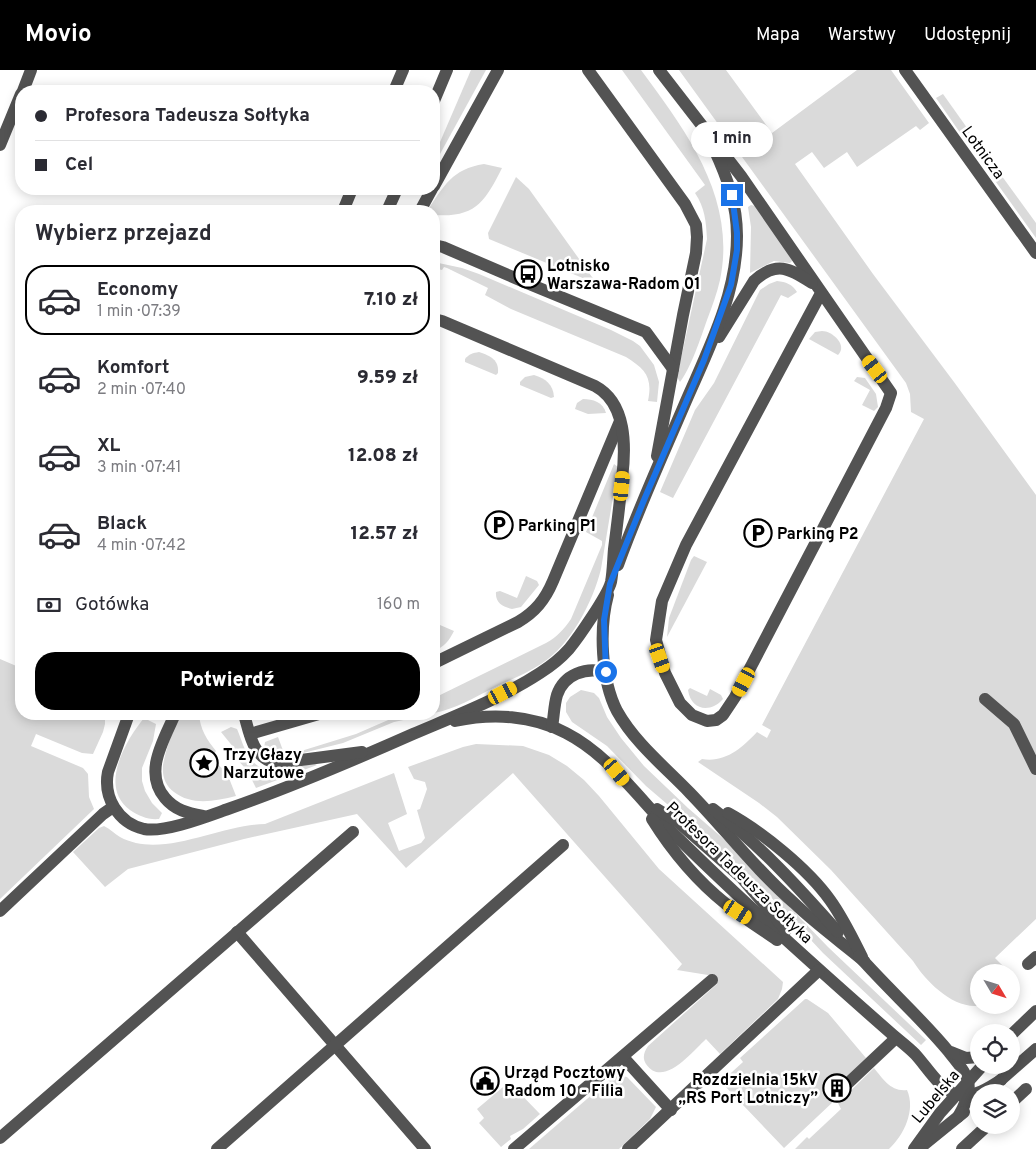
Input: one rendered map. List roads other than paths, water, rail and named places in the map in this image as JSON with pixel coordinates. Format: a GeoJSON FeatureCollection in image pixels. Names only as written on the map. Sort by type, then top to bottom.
{"type":"FeatureCollection","features":[{"type":"Feature","properties":{"kind":"street"},"geometry":{"type":"LineString","coordinates":[[25,85],[31,70]]}},
{"type":"Feature","properties":{"kind":"street"},"geometry":{"type":"LineString","coordinates":[[397,85],[403,70]]}},
{"type":"Feature","properties":{"kind":"street"},"geometry":{"type":"LineString","coordinates":[[440,86],[447,70]]}},
{"type":"Feature","properties":{"kind":"street"},"geometry":{"type":"LineString","coordinates":[[440,174],[498,70]]}},
{"type":"Feature","properties":{"kind":"street"},"geometry":{"type":"LineString","coordinates":[[588,70],[685,204],[696,225],[696,253],[653,478]]}},
{"type":"Feature","properties":{"kind":"street"},"geometry":{"type":"LineString","coordinates":[[659,70],[699,120],[789,244],[818,289],[890,390],[891,397],[806,564],[735,697],[724,715],[716,720],[707,721],[692,715],[680,703],[665,673],[656,640],[662,601],[686,545],[818,289]]}},
{"type":"Feature","properties":{"kind":"street","name":"Lotnicza"},"geometry":{"type":"LineString","coordinates":[[905,70],[1036,253]]}},
{"type":"Feature","properties":{"kind":"street"},"geometry":{"type":"LineString","coordinates":[[0,145],[15,110]]}},
{"type":"Feature","properties":{"kind":"street"},"geometry":{"type":"LineString","coordinates":[[610,584],[704,360],[731,285],[737,250],[737,233],[732,195],[727,178],[699,120]]}},
{"type":"Feature","properties":{"kind":"street"},"geometry":{"type":"LineString","coordinates":[[440,246],[646,332],[673,369]]}},
{"type":"Feature","properties":{"kind":"street"},"geometry":{"type":"LineString","coordinates":[[704,360],[754,281],[762,274],[779,268],[788,270],[818,289]]}},
{"type":"Feature","properties":{"kind":"street"},"geometry":{"type":"LineString","coordinates":[[440,321],[595,386],[612,399],[621,420],[624,466],[610,584]]}},
{"type":"Feature","properties":{"kind":"street"},"geometry":{"type":"LineString","coordinates":[[440,660],[524,619],[540,605],[551,587],[621,420]]}},
{"type":"Feature","properties":{"kind":"street","name":"Profesora Tadeusza Sołtyka"},"geometry":{"type":"LineString","coordinates":[[610,584],[604,620],[606,672],[617,711],[632,732],[649,753],[690,793],[737,828],[782,871],[947,1050],[960,1066],[968,1081]]}},
{"type":"Feature","properties":{"kind":"street","name":"Profesora Tadeusza Sołtyka"},"geometry":{"type":"LineString","coordinates":[[113,807],[125,819],[144,829],[171,827],[208,817],[310,779],[431,727],[522,684],[556,662],[574,642],[610,584]]}},
{"type":"Feature","properties":{"kind":"street"},"geometry":{"type":"LineString","coordinates":[[552,727],[557,694],[564,684],[584,670],[606,672]]}},
{"type":"Feature","properties":{"kind":"street"},"geometry":{"type":"LineString","coordinates":[[985,699],[1014,724],[1036,769]]}},
{"type":"Feature","properties":{"kind":"street","name":"Profesora Tadeusza Sołtyka"},"geometry":{"type":"LineString","coordinates":[[431,727],[475,717],[517,718],[537,721],[583,743],[617,772],[638,798],[678,838],[819,970],[914,1053],[941,1083],[968,1096]]}},
{"type":"Feature","properties":{"kind":"street"},"geometry":{"type":"LineString","coordinates":[[0,911],[103,814],[113,807],[107,795],[106,782],[112,756],[127,720]]}},
{"type":"Feature","properties":{"kind":"street"},"geometry":{"type":"LineString","coordinates":[[173,720],[156,764],[154,774],[156,784],[168,802],[178,809],[208,817]]}},
{"type":"Feature","properties":{"kind":"street"},"geometry":{"type":"LineString","coordinates":[[246,720],[260,756],[269,762],[278,764],[377,750]]}},
{"type":"Feature","properties":{"kind":"street"},"geometry":{"type":"LineString","coordinates":[[250,734],[298,720]]}},
{"type":"Feature","properties":{"kind":"street"},"geometry":{"type":"LineString","coordinates":[[0,1138],[353,832]]}},
{"type":"Feature","properties":{"kind":"street"},"geometry":{"type":"LineString","coordinates":[[217,1149],[563,845]]}},
{"type":"Feature","properties":{"kind":"street"},"geometry":{"type":"LineString","coordinates":[[237,932],[425,1149]]}},
{"type":"Feature","properties":{"kind":"street"},"geometry":{"type":"LineString","coordinates":[[628,1149],[819,970]]}},
{"type":"Feature","properties":{"kind":"street"},"geometry":{"type":"LineString","coordinates":[[514,1149],[712,980]]}},
{"type":"Feature","properties":{"kind":"street"},"geometry":{"type":"LineString","coordinates":[[1020,1026],[1036,1011]]}},
{"type":"Feature","properties":{"kind":"street"},"geometry":{"type":"LineString","coordinates":[[845,1086],[896,1038]]}},
{"type":"Feature","properties":{"kind":"street"},"geometry":{"type":"LineString","coordinates":[[996,1084],[1036,1049]]}},
{"type":"Feature","properties":{"kind":"street","name":"Profesora Tadeusza Sołtyka"},"geometry":{"type":"LineString","coordinates":[[947,1050],[958,1056],[970,1059]]}},
{"type":"Feature","properties":{"kind":"street"},"geometry":{"type":"LineString","coordinates":[[623,1057],[671,1110]]}},
{"type":"Feature","properties":{"kind":"street","name":"Lubelska"},"geometry":{"type":"LineString","coordinates":[[968,1081],[975,1074]]}},
{"type":"Feature","properties":{"kind":"street"},"geometry":{"type":"LineString","coordinates":[[968,1081],[968,1096],[988,1088],[1001,1080]]}},
{"type":"Feature","properties":{"kind":"street"},"geometry":{"type":"LineString","coordinates":[[940,1113],[944,1098],[941,1083]]}},
{"type":"Feature","properties":{"kind":"street"},"geometry":{"type":"LineString","coordinates":[[1020,1095],[1026,1089]]}},
{"type":"Feature","properties":{"kind":"street","name":"Lubelska"},"geometry":{"type":"LineString","coordinates":[[914,1149],[940,1113],[968,1096]]}},
{"type":"Feature","properties":{"kind":"street","name":"Lubelska"},"geometry":{"type":"LineString","coordinates":[[919,1149],[958,1117],[968,1096]]}},
{"type":"Feature","properties":{"kind":"street"},"geometry":{"type":"LineString","coordinates":[[962,1149],[978,1134]]}},
{"type":"Feature","properties":{"kind":"place","name":"Lotnisko Warszawa-Radom 01"},"geometry":{"type":"Point","coordinates":[528,274]}},
{"type":"Feature","properties":{"kind":"place","name":"Parking P1"},"geometry":{"type":"Point","coordinates":[499,525]}},
{"type":"Feature","properties":{"kind":"place","name":"Parking P2"},"geometry":{"type":"Point","coordinates":[758,533]}},
{"type":"Feature","properties":{"kind":"place","name":"Trzy Głazy Narzutowe"},"geometry":{"type":"Point","coordinates":[204,763]}},
{"type":"Feature","properties":{"kind":"place","name":"Urząd Pocztowy Radom 10 - Filia"},"geometry":{"type":"Point","coordinates":[485,1081]}},
{"type":"Feature","properties":{"kind":"place","name":"Rozdzielnia 15kV „RS Port Lotniczy”"},"geometry":{"type":"Point","coordinates":[837,1088]}}]}
